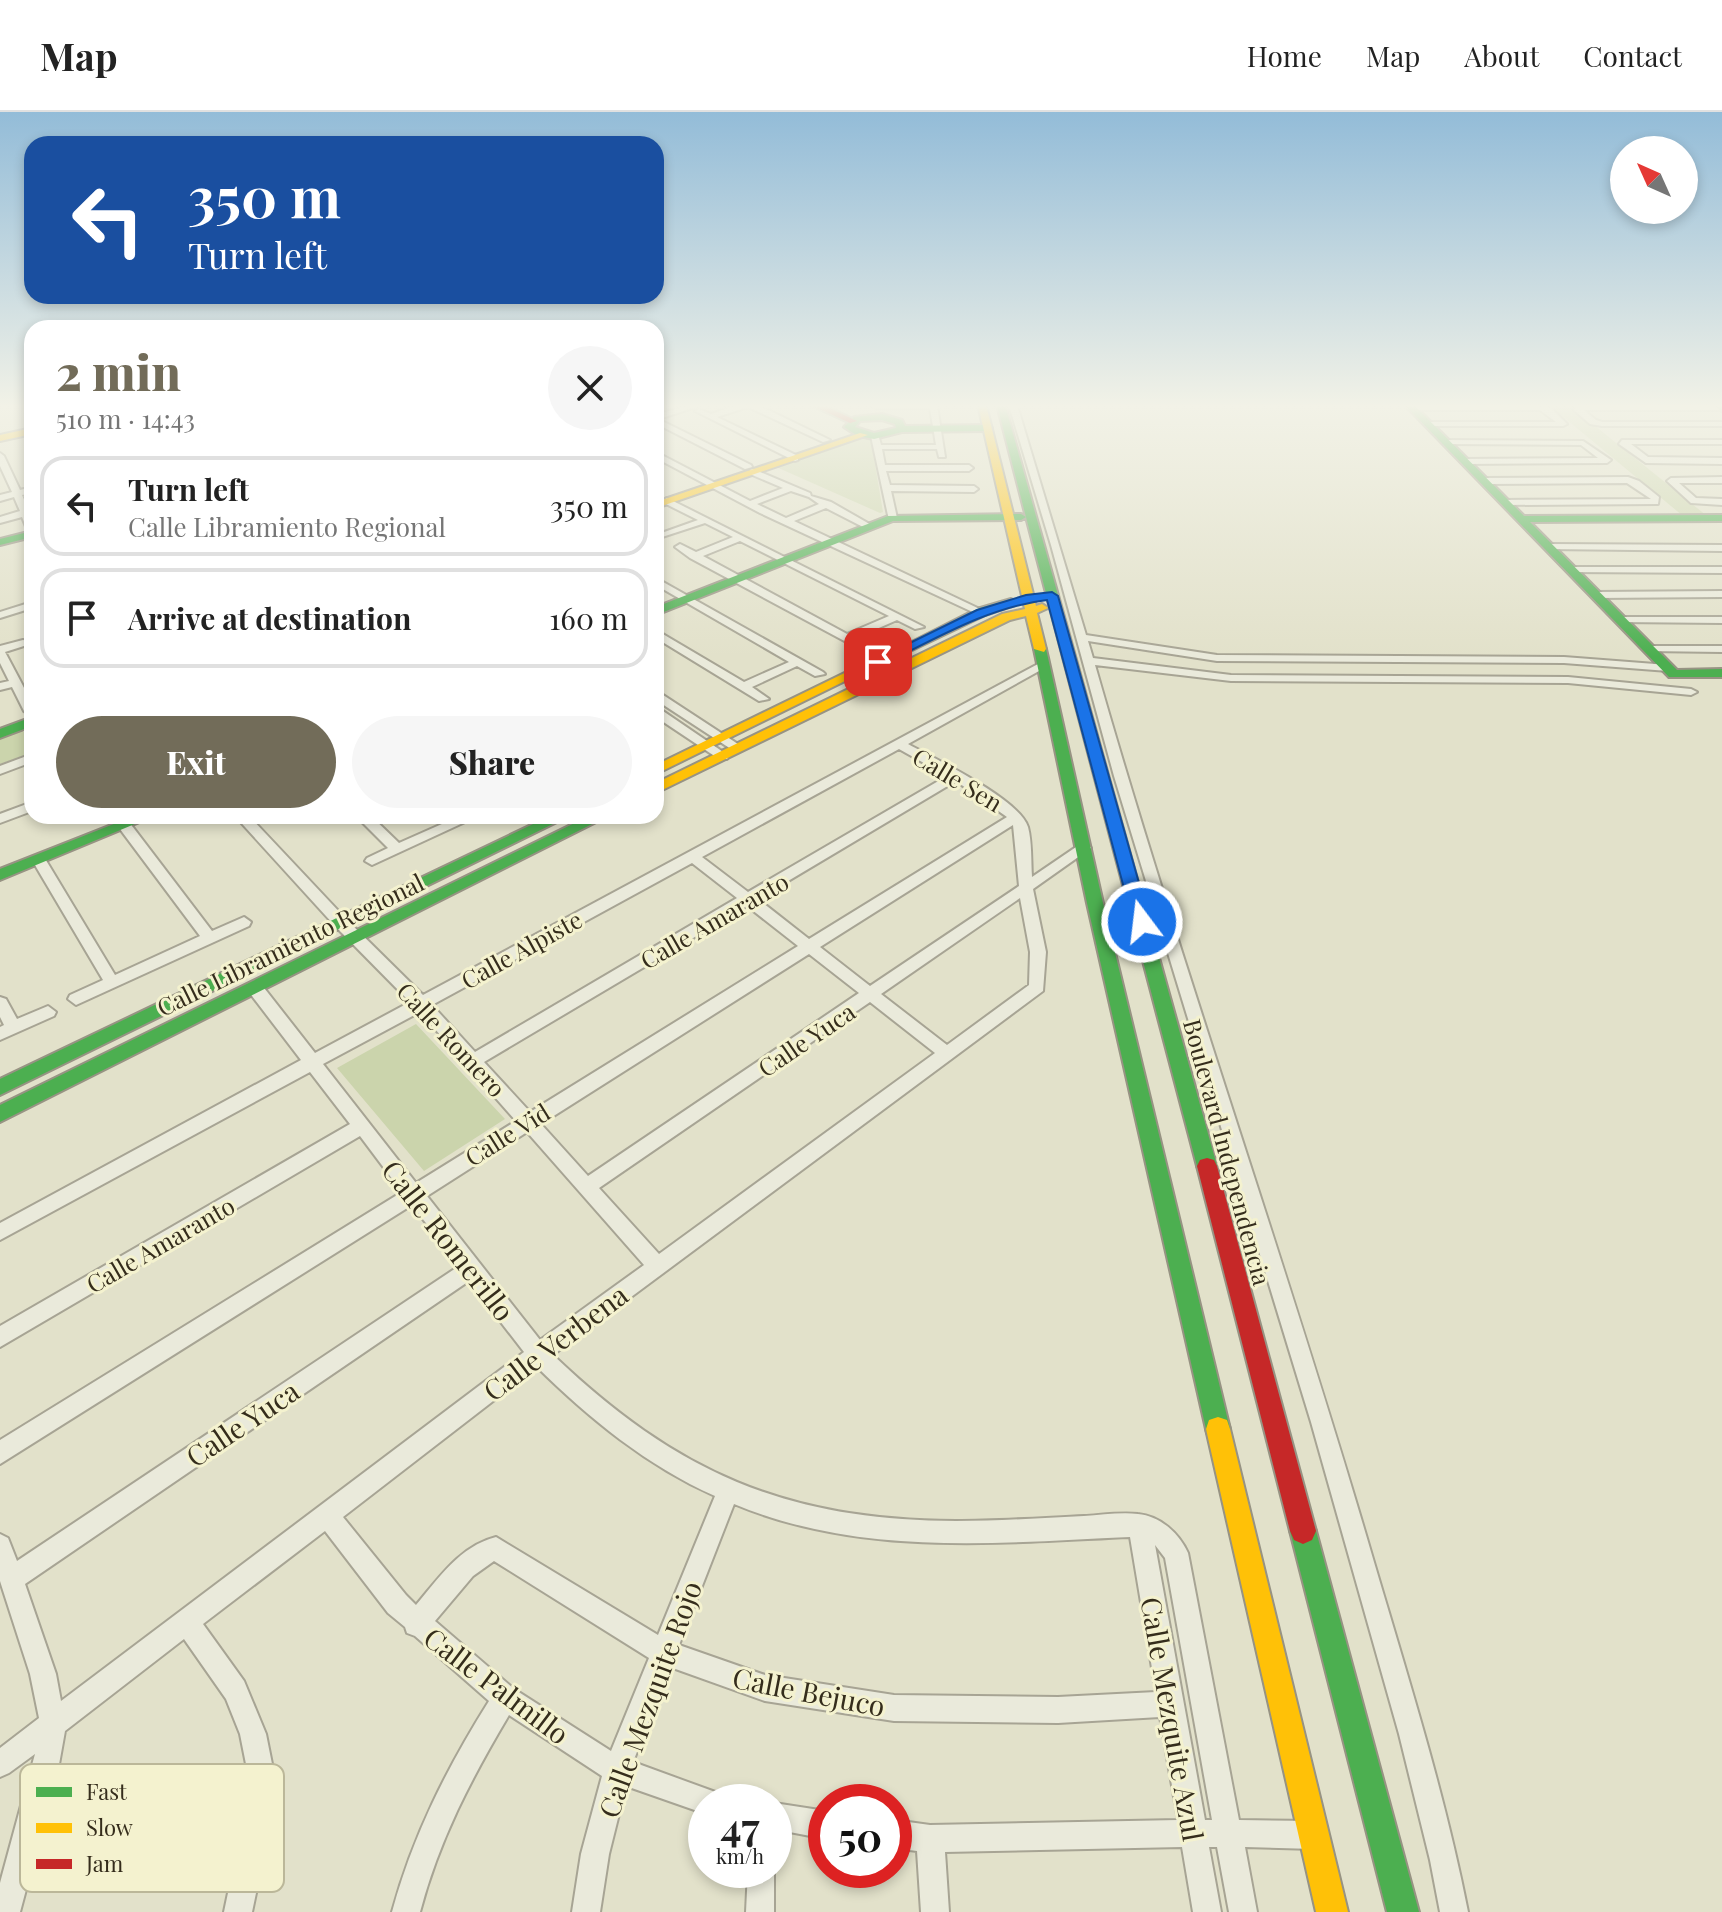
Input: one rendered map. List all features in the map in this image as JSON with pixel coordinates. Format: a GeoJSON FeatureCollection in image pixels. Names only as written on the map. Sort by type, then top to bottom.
{"type":"FeatureCollection","features":[{"type":"Feature","properties":{"kind":"street"},"geometry":{"type":"LineString","coordinates":[[0,520],[24,513],[14,489]]}},
{"type":"Feature","properties":{"kind":"street"},"geometry":{"type":"LineString","coordinates":[[664,497],[692,489]]}},
{"type":"Feature","properties":{"kind":"street"},"geometry":{"type":"LineString","coordinates":[[718,489],[981,612]]}},
{"type":"Feature","properties":{"kind":"street"},"geometry":{"type":"LineString","coordinates":[[749,504],[788,489]]}},
{"type":"Feature","properties":{"kind":"street"},"geometry":{"type":"LineString","coordinates":[[793,489],[868,526]]}},
{"type":"Feature","properties":{"kind":"street"},"geometry":{"type":"LineString","coordinates":[[886,489],[892,518]]}},
{"type":"Feature","properties":{"kind":"street"},"geometry":{"type":"LineString","coordinates":[[950,489],[974,489]]}},
{"type":"Feature","properties":{"kind":"street"},"geometry":{"type":"LineString","coordinates":[[1001,489],[1070,774],[1084,848],[1332,1912]]}},
{"type":"Feature","properties":{"kind":"street","name":"Boulevard Independencia"},"geometry":{"type":"LineString","coordinates":[[1030,489],[1030,517],[1201,1143],[1403,1912]]}},
{"type":"Feature","properties":{"kind":"street"},"geometry":{"type":"LineString","coordinates":[[1032,489],[1081,637],[1322,1422],[1412,1734],[1454,1912]]}},
{"type":"Feature","properties":{"kind":"street"},"geometry":{"type":"LineString","coordinates":[[1087,661],[1231,678],[1568,680],[1691,692],[1492,489]]}},
{"type":"Feature","properties":{"kind":"street"},"geometry":{"type":"LineString","coordinates":[[1505,502],[1655,502],[1656,499],[1642,489]]}},
{"type":"Feature","properties":{"kind":"street"},"geometry":{"type":"LineString","coordinates":[[1679,489],[1705,517]]}},
{"type":"Feature","properties":{"kind":"street"},"geometry":{"type":"LineString","coordinates":[[0,498],[24,492]]}},
{"type":"Feature","properties":{"kind":"street"},"geometry":{"type":"LineString","coordinates":[[664,501],[919,627]]}},
{"type":"Feature","properties":{"kind":"street"},"geometry":{"type":"LineString","coordinates":[[1705,517],[1722,502]]}},
{"type":"Feature","properties":{"kind":"street"},"geometry":{"type":"LineString","coordinates":[[786,521],[828,504]]}},
{"type":"Feature","properties":{"kind":"street"},"geometry":{"type":"LineString","coordinates":[[664,608],[892,518],[1030,517]]}},
{"type":"Feature","properties":{"kind":"street"},"geometry":{"type":"LineString","coordinates":[[1524,522],[1722,518]]}},
{"type":"Feature","properties":{"kind":"street"},"geometry":{"type":"LineString","coordinates":[[664,534],[705,520]]}},
{"type":"Feature","properties":{"kind":"street"},"geometry":{"type":"LineString","coordinates":[[0,542],[24,534]]}},
{"type":"Feature","properties":{"kind":"street"},"geometry":{"type":"LineString","coordinates":[[693,556],[741,537]]}},
{"type":"Feature","properties":{"kind":"street"},"geometry":{"type":"LineString","coordinates":[[664,540],[869,650]]}},
{"type":"Feature","properties":{"kind":"street"},"geometry":{"type":"LineString","coordinates":[[1550,547],[1722,548]]}},
{"type":"Feature","properties":{"kind":"street"},"geometry":{"type":"LineString","coordinates":[[1572,570],[1722,570]]}},
{"type":"Feature","properties":{"kind":"street"},"geometry":{"type":"LineString","coordinates":[[664,586],[819,674]]}},
{"type":"Feature","properties":{"kind":"street"},"geometry":{"type":"LineString","coordinates":[[1596,595],[1722,594]]}},
{"type":"Feature","properties":{"kind":"street"},"geometry":{"type":"LineString","coordinates":[[664,784],[722,747],[981,612],[1053,601]]}},
{"type":"Feature","properties":{"kind":"street"},"geometry":{"type":"LineString","coordinates":[[664,767],[722,747],[1006,617],[1027,604]]}},
{"type":"Feature","properties":{"kind":"street"},"geometry":{"type":"LineString","coordinates":[[0,615],[24,608]]}},
{"type":"Feature","properties":{"kind":"street"},"geometry":{"type":"LineString","coordinates":[[847,638],[897,616]]}},
{"type":"Feature","properties":{"kind":"street"},"geometry":{"type":"LineString","coordinates":[[1622,620],[1722,620]]}},
{"type":"Feature","properties":{"kind":"street"},"geometry":{"type":"LineString","coordinates":[[1081,637],[1217,658],[1564,660],[1722,673]]}},
{"type":"Feature","properties":{"kind":"street"},"geometry":{"type":"LineString","coordinates":[[664,638],[763,699]]}},
{"type":"Feature","properties":{"kind":"street"},"geometry":{"type":"LineString","coordinates":[[23,643],[0,651],[24,699]]}},
{"type":"Feature","properties":{"kind":"street"},"geometry":{"type":"LineString","coordinates":[[1650,649],[1722,649]]}},
{"type":"Feature","properties":{"kind":"street"},"geometry":{"type":"LineString","coordinates":[[744,687],[797,662]]}},
{"type":"Feature","properties":{"kind":"street","name":"Calle Alpiste"},"geometry":{"type":"LineString","coordinates":[[0,1232],[1042,666]]}},
{"type":"Feature","properties":{"kind":"street"},"geometry":{"type":"LineString","coordinates":[[0,687],[16,682]]}},
{"type":"Feature","properties":{"kind":"street"},"geometry":{"type":"LineString","coordinates":[[664,701],[722,747]]}},
{"type":"Feature","properties":{"kind":"street"},"geometry":{"type":"LineString","coordinates":[[0,719],[24,715]]}},
{"type":"Feature","properties":{"kind":"street"},"geometry":{"type":"LineString","coordinates":[[664,716],[722,747]]}},
{"type":"Feature","properties":{"kind":"street"},"geometry":{"type":"LineString","coordinates":[[0,734],[24,719]]}},
{"type":"Feature","properties":{"kind":"street","name":"Calle Sen"},"geometry":{"type":"LineString","coordinates":[[898,743],[1000,803],[1016,817]]}},
{"type":"Feature","properties":{"kind":"street"},"geometry":{"type":"LineString","coordinates":[[0,770],[24,761]]}},
{"type":"Feature","properties":{"kind":"street","name":"Calle Amaranto"},"geometry":{"type":"LineString","coordinates":[[473,1061],[954,777]]}},
{"type":"Feature","properties":{"kind":"street"},"geometry":{"type":"LineString","coordinates":[[0,819],[24,809]]}},
{"type":"Feature","properties":{"kind":"street"},"geometry":{"type":"LineString","coordinates":[[1016,817],[1023,838],[1026,890]]}},
{"type":"Feature","properties":{"kind":"street","name":"Calle Vid"},"geometry":{"type":"LineString","coordinates":[[0,1453],[1016,817]]}},
{"type":"Feature","properties":{"kind":"street","name":"Calle Romero"},"geometry":{"type":"LineString","coordinates":[[249,824],[355,938],[422,1004],[657,1265]]}},
{"type":"Feature","properties":{"kind":"street"},"geometry":{"type":"LineString","coordinates":[[371,824],[397,849]]}},
{"type":"Feature","properties":{"kind":"street"},"geometry":{"type":"LineString","coordinates":[[372,861],[453,824]]}},
{"type":"Feature","properties":{"kind":"street","name":"Calle Libramiento Regional"},"geometry":{"type":"LineString","coordinates":[[0,1088],[545,824]]}},
{"type":"Feature","properties":{"kind":"street","name":"Calle Libramiento Regional"},"geometry":{"type":"LineString","coordinates":[[0,1114],[585,824]]}},
{"type":"Feature","properties":{"kind":"street"},"geometry":{"type":"LineString","coordinates":[[0,875],[124,825],[209,937]]}},
{"type":"Feature","properties":{"kind":"street","name":"Calle Yuca"},"geometry":{"type":"LineString","coordinates":[[586,1187],[1084,848]]}},
{"type":"Feature","properties":{"kind":"street"},"geometry":{"type":"LineString","coordinates":[[692,856],[945,1052]]}},
{"type":"Feature","properties":{"kind":"street"},"geometry":{"type":"LineString","coordinates":[[39,860],[112,982]]}},
{"type":"Feature","properties":{"kind":"street","name":"Calle Verbena"},"geometry":{"type":"LineString","coordinates":[[0,1764],[538,1354],[1037,987],[1038,952],[1026,890]]}},
{"type":"Feature","properties":{"kind":"street"},"geometry":{"type":"LineString","coordinates":[[76,999],[244,922]]}},
{"type":"Feature","properties":{"kind":"street","name":"Calle Romerillo"},"geometry":{"type":"LineString","coordinates":[[255,988],[538,1354],[572,1389],[655,1453],[728,1491],[805,1516],[846,1525],[917,1531],[1140,1525]]}},
{"type":"Feature","properties":{"kind":"street"},"geometry":{"type":"LineString","coordinates":[[0,1003],[7,1031],[48,1012]]}},
{"type":"Feature","properties":{"kind":"street","name":"Calle Amaranto"},"geometry":{"type":"LineString","coordinates":[[0,1337],[361,1127]]}},
{"type":"Feature","properties":{"kind":"street","name":"Calle Yuca"},"geometry":{"type":"LineString","coordinates":[[12,1578],[472,1268]]}},
{"type":"Feature","properties":{"kind":"street","name":"Calle Mezquite Rojo"},"geometry":{"type":"LineString","coordinates":[[586,1912],[595,1854],[617,1770],[728,1491]]}},
{"type":"Feature","properties":{"kind":"street","name":"Calle Palmillo"},"geometry":{"type":"LineString","coordinates":[[326,1514],[376,1581],[416,1624],[505,1698],[617,1770],[688,1795]]}},
{"type":"Feature","properties":{"kind":"street"},"geometry":{"type":"LineString","coordinates":[[1140,1525],[1161,1534],[1176,1553],[1243,1912]]}},
{"type":"Feature","properties":{"kind":"street","name":"Calle Mezquite Azul"},"geometry":{"type":"LineString","coordinates":[[1140,1525],[1207,1912]]}},
{"type":"Feature","properties":{"kind":"street"},"geometry":{"type":"LineString","coordinates":[[0,1546],[43,1674],[53,1724],[46,1764]]}},
{"type":"Feature","properties":{"kind":"street","name":"Calle Bejuco"},"geometry":{"type":"LineString","coordinates":[[416,1624],[469,1564],[488,1549],[496,1549],[663,1652],[765,1688],[894,1708],[1058,1710],[1171,1704]]}},
{"type":"Feature","properties":{"kind":"street"},"geometry":{"type":"LineString","coordinates":[[186,1620],[235,1690],[253,1734],[259,1764]]}},
{"type":"Feature","properties":{"kind":"street"},"geometry":{"type":"LineString","coordinates":[[406,1912],[431,1828],[456,1779],[505,1698]]}},
{"type":"Feature","properties":{"kind":"street"},"geometry":{"type":"LineString","coordinates":[[912,1836],[930,1839],[1193,1833],[1314,1835]]}},
{"type":"Feature","properties":{"kind":"street"},"geometry":{"type":"LineString","coordinates":[[930,1839],[935,1912]]}},
{"type":"Feature","properties":{"kind":"street"},"geometry":{"type":"LineString","coordinates":[[6,1912],[20,1861]]}},
{"type":"Feature","properties":{"kind":"street"},"geometry":{"type":"LineString","coordinates":[[760,1912],[761,1888]]}},
{"type":"Feature","properties":{"kind":"street"},"geometry":{"type":"LineString","coordinates":[[238,1912],[242,1892]]}},
{"type":"Feature","properties":{"kind":"green space"},"geometry":{"type":"Polygon","coordinates":[[[826,489],[879,489],[883,512],[826,489]]]}},
{"type":"Feature","properties":{"kind":"green space"},"geometry":{"type":"Polygon","coordinates":[[[1650,489],[1673,489],[1707,516],[1683,516],[1650,489]]]}},
{"type":"Feature","properties":{"kind":"green space"},"geometry":{"type":"Polygon","coordinates":[[[23,731],[24,756],[0,764],[0,739],[23,731]]]}},
{"type":"Feature","properties":{"kind":"green space"},"geometry":{"type":"Polygon","coordinates":[[[416,1024],[505,1119],[424,1171],[337,1068],[416,1024]]]}},
{"type":"Feature","properties":{"kind":"traffic: fast"},"geometry":{"type":"LineString","coordinates":[[1024,489],[1207,1166]]}},
{"type":"Feature","properties":{"kind":"traffic: fast"},"geometry":{"type":"LineString","coordinates":[[1492,489],[1674,674],[1722,673]]}},
{"type":"Feature","properties":{"kind":"traffic: fast"},"geometry":{"type":"LineString","coordinates":[[664,608],[892,518],[1021,517]]}},
{"type":"Feature","properties":{"kind":"traffic: fast"},"geometry":{"type":"LineString","coordinates":[[1521,519],[1722,518]]}},
{"type":"Feature","properties":{"kind":"traffic: fast"},"geometry":{"type":"LineString","coordinates":[[0,542],[24,536]]}},
{"type":"Feature","properties":{"kind":"traffic: fast"},"geometry":{"type":"LineString","coordinates":[[906,648],[981,612],[1011,603]]}},
{"type":"Feature","properties":{"kind":"traffic: fast"},"geometry":{"type":"LineString","coordinates":[[1040,649],[1095,903],[1218,1429]]}},
{"type":"Feature","properties":{"kind":"traffic: fast"},"geometry":{"type":"LineString","coordinates":[[0,734],[24,724]]}},
{"type":"Feature","properties":{"kind":"traffic: fast"},"geometry":{"type":"LineString","coordinates":[[0,875],[127,824]]}},
{"type":"Feature","properties":{"kind":"traffic: fast"},"geometry":{"type":"LineString","coordinates":[[0,1088],[545,824]]}},
{"type":"Feature","properties":{"kind":"traffic: fast"},"geometry":{"type":"LineString","coordinates":[[0,1114],[585,824]]}},
{"type":"Feature","properties":{"kind":"traffic: fast"},"geometry":{"type":"LineString","coordinates":[[1303,1531],[1403,1912]]}},
{"type":"Feature","properties":{"kind":"traffic: slow"},"geometry":{"type":"LineString","coordinates":[[664,502],[703,489]]}},
{"type":"Feature","properties":{"kind":"traffic: slow"},"geometry":{"type":"LineString","coordinates":[[1002,489],[1040,649]]}},
{"type":"Feature","properties":{"kind":"traffic: slow"},"geometry":{"type":"LineString","coordinates":[[664,785],[1006,617],[1042,608]]}},
{"type":"Feature","properties":{"kind":"traffic: slow"},"geometry":{"type":"LineString","coordinates":[[664,766],[906,648]]}},
{"type":"Feature","properties":{"kind":"traffic: slow"},"geometry":{"type":"LineString","coordinates":[[1218,1429],[1332,1912]]}},
{"type":"Feature","properties":{"kind":"traffic: jam"},"geometry":{"type":"LineString","coordinates":[[1207,1166],[1303,1531]]}},
{"type":"Feature","properties":{"kind":"route"},"geometry":{"type":"LineString","coordinates":[[878,662],[981,612],[1026,599],[1052,596],[1142,922]]}}]}
